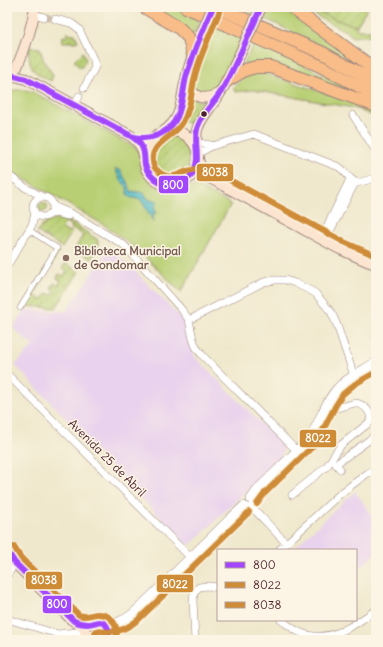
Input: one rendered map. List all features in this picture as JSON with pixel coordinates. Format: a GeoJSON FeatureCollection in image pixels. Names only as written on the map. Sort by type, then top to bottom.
{"type":"FeatureCollection","features":[{"type":"Feature","properties":{"kind":"highway"},"geometry":{"type":"LineString","coordinates":[[144,7],[179,28],[189,38],[193,55]]}},
{"type":"Feature","properties":{"kind":"highway"},"geometry":{"type":"LineString","coordinates":[[186,7],[318,65],[376,95]]}},
{"type":"Feature","properties":{"kind":"highway"},"geometry":{"type":"LineString","coordinates":[[216,7],[323,53],[376,82]]}},
{"type":"Feature","properties":{"kind":"highway"},"geometry":{"type":"LineString","coordinates":[[291,7],[376,70]]}},
{"type":"Feature","properties":{"kind":"highway"},"geometry":{"type":"LineString","coordinates":[[227,81],[245,70],[256,67],[271,67],[376,106]]}},
{"type":"Feature","properties":{"kind":"main road"},"geometry":{"type":"LineString","coordinates":[[144,158],[145,150],[149,142],[174,123],[177,117],[193,55],[213,7]]}},
{"type":"Feature","properties":{"kind":"main road"},"geometry":{"type":"LineString","coordinates":[[186,180],[196,167],[194,147],[198,127],[202,118],[227,81],[261,7]]}},
{"type":"Feature","properties":{"kind":"main road"},"geometry":{"type":"LineString","coordinates":[[38,13],[14,74],[77,101],[131,136],[141,146],[145,166],[149,174],[162,184],[179,184],[194,177],[210,178]]}},
{"type":"Feature","properties":{"kind":"main road"},"geometry":{"type":"LineString","coordinates":[[186,80],[188,88],[200,97],[207,98],[220,92]]}},
{"type":"Feature","properties":{"kind":"main road"},"geometry":{"type":"LineString","coordinates":[[131,136],[145,139],[171,131],[180,133],[194,147],[200,167],[204,174],[323,240],[354,256],[376,264]]}},
{"type":"Feature","properties":{"kind":"main road"},"geometry":{"type":"LineString","coordinates":[[7,551],[15,563],[71,619],[83,627],[88,638]]}},
{"type":"Feature","properties":{"kind":"main road"},"geometry":{"type":"LineString","coordinates":[[78,624],[98,623],[108,628],[108,639]]}},
{"type":"Feature","properties":{"kind":"main road"},"geometry":{"type":"LineString","coordinates":[[88,638],[89,626],[98,623]]}},
{"type":"Feature","properties":{"kind":"street"},"geometry":{"type":"LineString","coordinates":[[55,19],[71,23],[79,29],[94,61],[95,67],[84,88]]}},
{"type":"Feature","properties":{"kind":"street"},"geometry":{"type":"LineString","coordinates":[[353,116],[376,152]]}},
{"type":"Feature","properties":{"kind":"street"},"geometry":{"type":"LineString","coordinates":[[194,147],[201,152],[212,146],[254,134],[339,167],[343,169],[356,183],[376,178]]}},
{"type":"Feature","properties":{"kind":"street"},"geometry":{"type":"LineString","coordinates":[[194,147],[206,145],[212,146]]}},
{"type":"Feature","properties":{"kind":"street"},"geometry":{"type":"LineString","coordinates":[[7,174],[26,188],[51,201],[53,206],[51,214]]}},
{"type":"Feature","properties":{"kind":"street"},"geometry":{"type":"LineString","coordinates":[[323,240],[353,181]]}},
{"type":"Feature","properties":{"kind":"street"},"geometry":{"type":"LineString","coordinates":[[7,266],[30,228],[35,213],[34,205],[26,188]]}},
{"type":"Feature","properties":{"kind":"street"},"geometry":{"type":"LineString","coordinates":[[34,205],[37,200],[43,197]]}},
{"type":"Feature","properties":{"kind":"street"},"geometry":{"type":"LineString","coordinates":[[53,206],[72,214],[119,245],[138,262],[182,310],[189,320],[193,339],[196,347],[202,355],[296,451]]}},
{"type":"Feature","properties":{"kind":"street"},"geometry":{"type":"LineString","coordinates":[[35,213],[43,217]]}},
{"type":"Feature","properties":{"kind":"street"},"geometry":{"type":"LineString","coordinates":[[30,228],[43,217],[56,213],[66,214],[119,245]]}},
{"type":"Feature","properties":{"kind":"street"},"geometry":{"type":"LineString","coordinates":[[20,308],[57,248],[30,228]]}},
{"type":"Feature","properties":{"kind":"street"},"geometry":{"type":"LineString","coordinates":[[189,320],[264,282],[285,280],[296,283],[315,293],[331,312],[337,325],[354,376]]}},
{"type":"Feature","properties":{"kind":"street"},"geometry":{"type":"LineString","coordinates":[[108,639],[118,624],[134,613],[231,518],[249,504],[259,488],[309,439],[337,389],[376,362]]}},
{"type":"Feature","properties":{"kind":"street","name":"Avenida 25 de Abril"},"geometry":{"type":"LineString","coordinates":[[7,374],[190,557]]}},
{"type":"Feature","properties":{"kind":"street"},"geometry":{"type":"LineString","coordinates":[[323,412],[360,403],[364,406],[376,423]]}},
{"type":"Feature","properties":{"kind":"street"},"geometry":{"type":"LineString","coordinates":[[292,495],[327,466],[341,445],[370,422],[370,414]]}},
{"type":"Feature","properties":{"kind":"street"},"geometry":{"type":"LineString","coordinates":[[340,469],[336,464],[376,435]]}},
{"type":"Feature","properties":{"kind":"street"},"geometry":{"type":"LineString","coordinates":[[280,549],[341,493],[368,473],[376,469]]}},
{"type":"Feature","properties":{"kind":"street"},"geometry":{"type":"LineString","coordinates":[[249,504],[286,543]]}},
{"type":"Feature","properties":{"kind":"street"},"geometry":{"type":"LineString","coordinates":[[7,576],[15,563]]}},
{"type":"Feature","properties":{"kind":"street"},"geometry":{"type":"LineString","coordinates":[[195,640],[194,593],[199,587],[217,587]]}},
{"type":"Feature","properties":{"kind":"street"},"geometry":{"type":"LineString","coordinates":[[282,621],[299,632],[315,639],[341,632],[376,610]]}},
{"type":"Feature","properties":{"kind":"street"},"geometry":{"type":"LineString","coordinates":[[98,623],[112,624],[126,618]]}},
{"type":"Feature","properties":{"kind":"street"},"geometry":{"type":"LineString","coordinates":[[7,619],[58,634],[76,632],[88,638]]}},
{"type":"Feature","properties":{"kind":"shaded area"},"geometry":{"type":"Polygon","coordinates":[[[109,248],[130,266],[184,321],[195,357],[281,443],[283,450],[281,458],[189,545],[183,542],[15,365],[33,346],[13,328],[25,310],[66,311],[109,248]]]}},
{"type":"Feature","properties":{"kind":"shaded area"},"geometry":{"type":"Polygon","coordinates":[[[355,491],[376,521],[376,553],[357,571],[357,549],[293,549],[355,491]]]}},
{"type":"Feature","properties":{"kind":"green space"},"geometry":{"type":"Polygon","coordinates":[[[152,7],[172,7],[200,20],[193,35],[152,7]]]}},
{"type":"Feature","properties":{"kind":"green space"},"geometry":{"type":"Polygon","coordinates":[[[236,7],[255,7],[252,14],[236,7]]]}},
{"type":"Feature","properties":{"kind":"green space"},"geometry":{"type":"Polygon","coordinates":[[[269,7],[287,7],[361,66],[264,18],[269,7]]]}},
{"type":"Feature","properties":{"kind":"green space"},"geometry":{"type":"Polygon","coordinates":[[[304,7],[312,7],[336,20],[357,26],[356,28],[359,30],[370,30],[376,32],[376,37],[375,35],[352,37],[349,33],[322,19],[304,7]]]}},
{"type":"Feature","properties":{"kind":"green space"},"geometry":{"type":"Polygon","coordinates":[[[312,7],[368,7],[357,26],[333,18],[312,7]]]}},
{"type":"Feature","properties":{"kind":"green space"},"geometry":{"type":"Polygon","coordinates":[[[212,25],[242,38],[218,87],[206,93],[198,91],[195,88],[192,79],[212,25]]]}},
{"type":"Feature","properties":{"kind":"green space"},"geometry":{"type":"Polygon","coordinates":[[[67,33],[75,34],[78,41],[62,42],[63,36],[67,37],[67,33]]]}},
{"type":"Feature","properties":{"kind":"green space"},"geometry":{"type":"Polygon","coordinates":[[[254,43],[302,64],[372,99],[265,62],[245,67],[244,63],[254,43]]]}},
{"type":"Feature","properties":{"kind":"green space"},"geometry":{"type":"Polygon","coordinates":[[[29,47],[40,48],[44,61],[53,75],[51,81],[33,69],[29,60],[29,47]]]}},
{"type":"Feature","properties":{"kind":"green space"},"geometry":{"type":"Polygon","coordinates":[[[83,52],[86,60],[81,68],[74,61],[83,52]]]}},
{"type":"Feature","properties":{"kind":"green space"},"geometry":{"type":"Polygon","coordinates":[[[255,72],[263,73],[359,104],[376,112],[376,116],[375,117],[354,108],[253,90],[236,92],[233,88],[247,75],[255,72]]]}},
{"type":"Feature","properties":{"kind":"green space"},"geometry":{"type":"Polygon","coordinates":[[[20,89],[31,91],[136,148],[140,154],[144,173],[152,183],[161,188],[174,189],[185,186],[196,186],[231,204],[181,292],[138,250],[106,226],[7,169],[7,94],[20,89]]]}},
{"type":"Feature","properties":{"kind":"green space"},"geometry":{"type":"Polygon","coordinates":[[[188,95],[202,102],[208,103],[194,126],[181,120],[184,115],[188,95]]]}},
{"type":"Feature","properties":{"kind":"green space"},"geometry":{"type":"Polygon","coordinates":[[[172,136],[184,140],[190,146],[194,158],[190,170],[184,176],[172,180],[160,176],[154,170],[150,158],[154,146],[160,140],[172,136]]]}},
{"type":"Feature","properties":{"kind":"green space"},"geometry":{"type":"Polygon","coordinates":[[[43,202],[48,207],[43,212],[38,207],[43,202]]]}},
{"type":"Feature","properties":{"kind":"green space"},"geometry":{"type":"Polygon","coordinates":[[[55,219],[72,223],[97,239],[97,252],[91,259],[75,249],[83,235],[74,229],[73,230],[71,228],[72,226],[65,222],[62,229],[68,232],[70,230],[72,232],[62,248],[37,232],[45,224],[55,219]]]}},
{"type":"Feature","properties":{"kind":"green space"},"geometry":{"type":"Polygon","coordinates":[[[57,251],[59,252],[34,295],[42,300],[47,293],[51,295],[55,291],[51,288],[54,283],[58,285],[61,281],[57,278],[59,274],[64,276],[67,271],[62,268],[66,263],[79,272],[56,308],[23,306],[57,251]]]}},
{"type":"Feature","properties":{"kind":"water"},"geometry":{"type":"Polygon","coordinates":[[[115,169],[120,170],[131,191],[144,193],[148,199],[154,201],[156,200],[158,202],[155,206],[155,211],[157,212],[153,214],[154,223],[141,200],[129,197],[127,194],[127,187],[121,181],[115,169]]]}},
{"type":"Feature","properties":{"kind":"tunnel"},"geometry":{"type":"LineString","coordinates":[[44,17],[55,19]]}},
{"type":"Feature","properties":{"kind":"transit line","name":"800"},"geometry":{"type":"LineString","coordinates":[[131,136],[145,138],[158,135],[166,131],[176,120],[181,106],[185,79],[198,41],[213,7]]}},
{"type":"Feature","properties":{"kind":"transit line","name":"800"},"geometry":{"type":"LineString","coordinates":[[11,75],[26,79],[131,136],[141,145],[144,151],[146,168],[157,181],[167,185],[184,182],[196,168],[196,132],[200,121],[227,80],[243,49],[261,7]]}},
{"type":"Feature","properties":{"kind":"transit line","name":"8038"},"geometry":{"type":"LineString","coordinates":[[220,10],[198,64],[186,116],[175,132],[155,149],[153,155],[153,164],[155,168],[167,176],[175,176],[195,169],[213,171],[344,242],[376,256]]}},
{"type":"Feature","properties":{"kind":"transit line","name":"8022"},"geometry":{"type":"LineString","coordinates":[[257,504],[265,493],[315,444],[343,394],[355,384],[376,372]]}},
{"type":"Feature","properties":{"kind":"transit line","name":"8022"},"geometry":{"type":"LineString","coordinates":[[96,637],[96,631],[117,631],[136,622],[249,512]]}},
{"type":"Feature","properties":{"kind":"transit line","name":"8038"},"geometry":{"type":"LineString","coordinates":[[14,547],[21,558],[79,615],[84,616],[98,614],[108,616],[116,626],[116,640]]}},
{"type":"Feature","properties":{"kind":"transit line","name":"800"},"geometry":{"type":"LineString","coordinates":[[7,551],[15,563],[74,621],[83,624],[100,622],[105,624],[108,629],[107,640]]}},
{"type":"Feature","properties":{"kind":"place","name":"Biblioteca Municipal de Gondomar"},"geometry":{"type":"Point","coordinates":[66,258]}}]}
